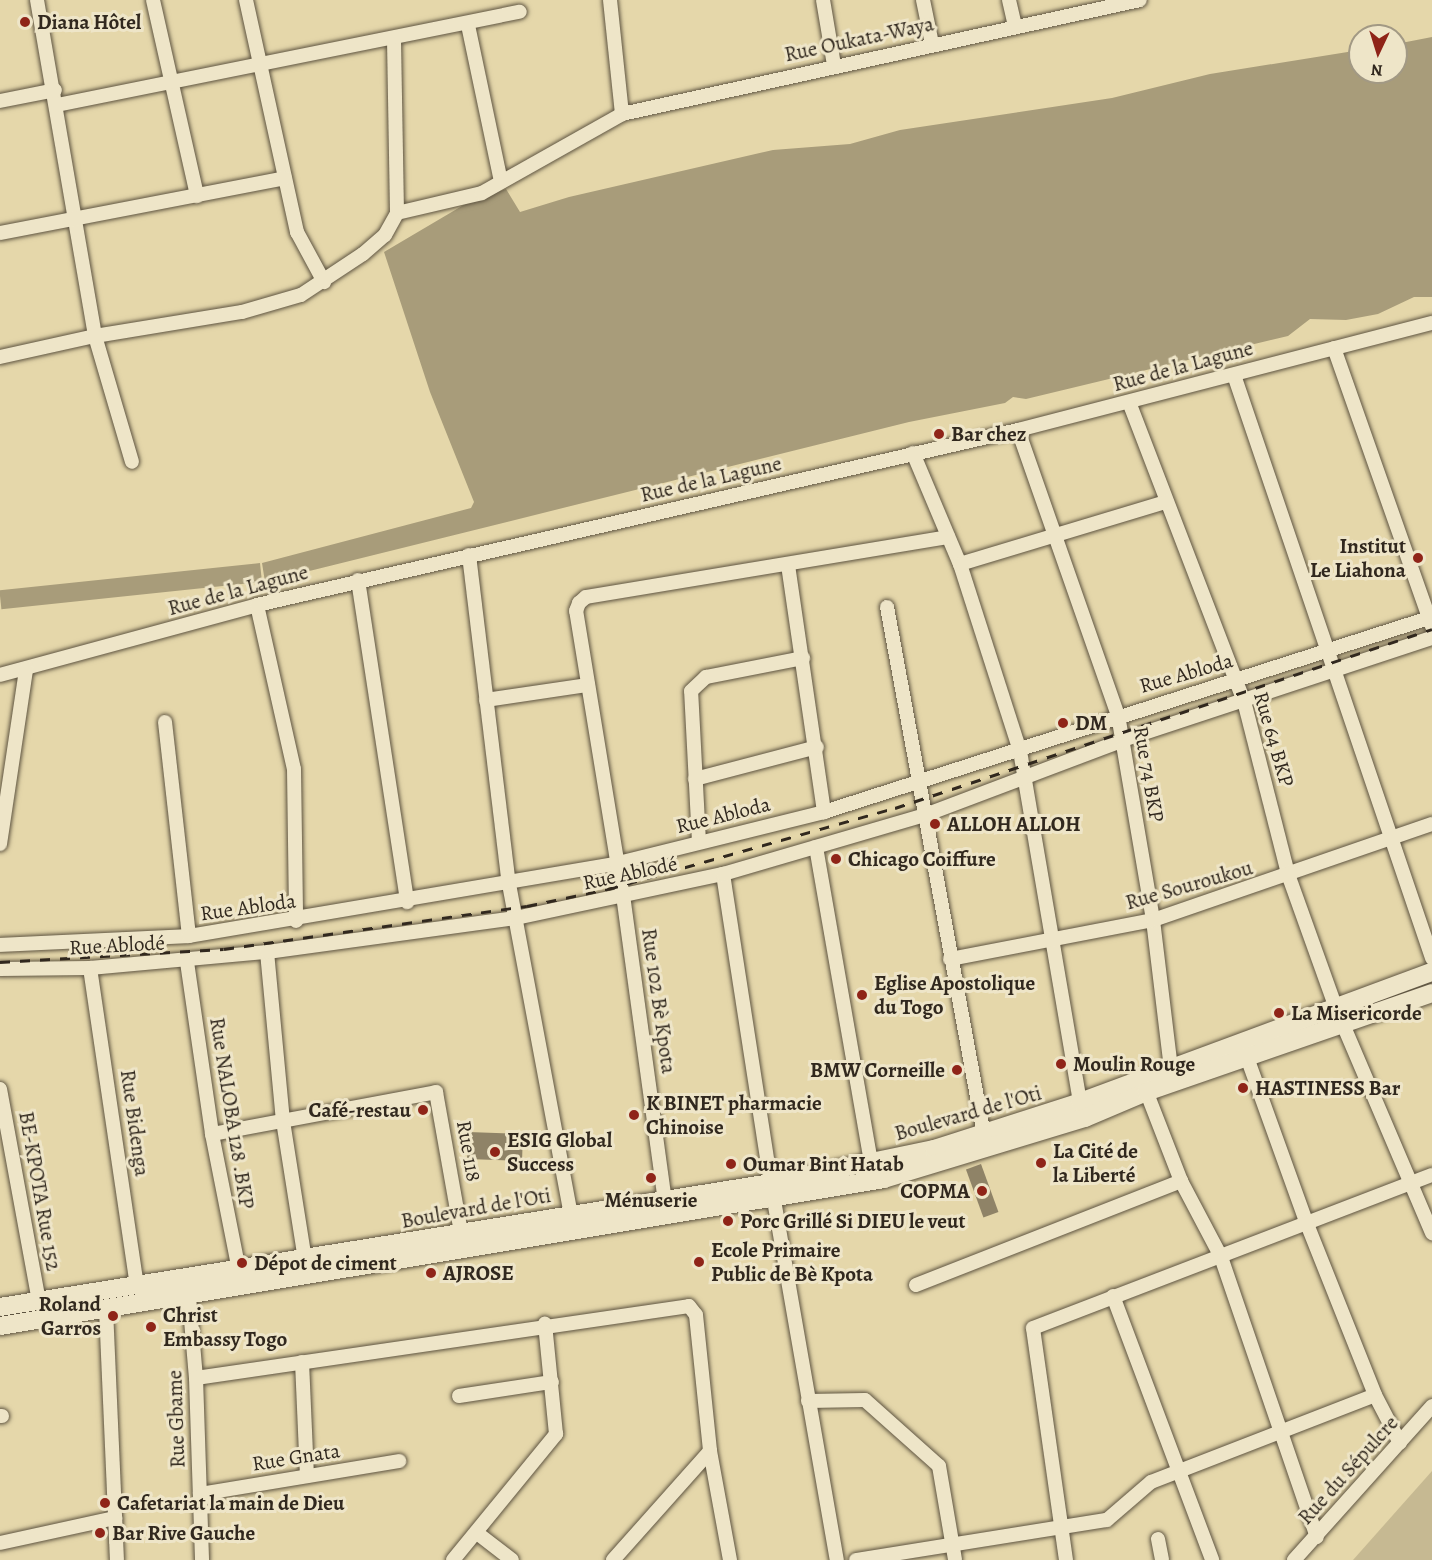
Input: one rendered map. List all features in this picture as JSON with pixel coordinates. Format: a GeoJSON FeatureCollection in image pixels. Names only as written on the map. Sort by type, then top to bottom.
{"type":"FeatureCollection","features":[{"type":"Feature","properties":{"kind":"main road","name":"Boulevard de l'Oti"},"geometry":{"type":"LineString","coordinates":[[772,1192],[872,1163],[936,1157],[984,1135],[1080,1102],[1144,1085],[1339,1016],[1432,972]]}},
{"type":"Feature","properties":{"kind":"main road","name":"Boulevard de l'Oti"},"geometry":{"type":"LineString","coordinates":[[1339,1016],[1432,993]]}},
{"type":"Feature","properties":{"kind":"main road","name":"Boulevard de l'Oti"},"geometry":{"type":"LineString","coordinates":[[0,1307],[137,1285],[188,1286],[772,1192],[936,1157],[1085,1118],[1171,1068],[1244,1050]]}},
{"type":"Feature","properties":{"kind":"main road","name":"Boulevard de l'Oti"},"geometry":{"type":"LineString","coordinates":[[0,1326],[106,1309],[238,1270],[305,1260],[463,1243],[571,1214],[666,1208]]}},
{"type":"Feature","properties":{"kind":"street"},"geometry":{"type":"LineString","coordinates":[[37,0],[55,90],[94,336],[132,462]]}},
{"type":"Feature","properties":{"kind":"street"},"geometry":{"type":"LineString","coordinates":[[153,0],[197,196]]}},
{"type":"Feature","properties":{"kind":"street"},"geometry":{"type":"LineString","coordinates":[[246,0],[300,243],[324,282]]}},
{"type":"Feature","properties":{"kind":"street"},"geometry":{"type":"LineString","coordinates":[[610,0],[622,114]]}},
{"type":"Feature","properties":{"kind":"street"},"geometry":{"type":"LineString","coordinates":[[823,0],[834,65]]}},
{"type":"Feature","properties":{"kind":"street"},"geometry":{"type":"LineString","coordinates":[[923,0],[932,44]]}},
{"type":"Feature","properties":{"kind":"street"},"geometry":{"type":"LineString","coordinates":[[1009,0],[1014,27]]}},
{"type":"Feature","properties":{"kind":"street","name":"Rue Oukata-Waya"},"geometry":{"type":"LineString","coordinates":[[397,213],[472,195],[501,182],[622,114],[834,65],[1014,27],[1093,5],[1140,0]]}},
{"type":"Feature","properties":{"kind":"street"},"geometry":{"type":"LineString","coordinates":[[57,105],[394,40],[520,12]]}},
{"type":"Feature","properties":{"kind":"street"},"geometry":{"type":"LineString","coordinates":[[468,25],[501,182]]}},
{"type":"Feature","properties":{"kind":"street"},"geometry":{"type":"LineString","coordinates":[[0,357],[94,336],[275,305],[324,282],[385,235],[397,213],[394,40]]}},
{"type":"Feature","properties":{"kind":"street"},"geometry":{"type":"LineString","coordinates":[[0,101],[55,90]]}},
{"type":"Feature","properties":{"kind":"street"},"geometry":{"type":"LineString","coordinates":[[0,233],[285,178]]}},
{"type":"Feature","properties":{"kind":"street","name":"Rue de la Lagune"},"geometry":{"type":"LineString","coordinates":[[0,675],[358,580],[1018,430],[1432,323]]}},
{"type":"Feature","properties":{"kind":"street"},"geometry":{"type":"LineString","coordinates":[[1334,348],[1344,382],[1431,620]]}},
{"type":"Feature","properties":{"kind":"street"},"geometry":{"type":"LineString","coordinates":[[1234,375],[1432,958]]}},
{"type":"Feature","properties":{"kind":"street","name":"Rue 64 BKP"},"geometry":{"type":"LineString","coordinates":[[1128,402],[1244,701],[1289,877],[1339,1016],[1432,1233]]}},
{"type":"Feature","properties":{"kind":"street","name":"Rue 74 BKP"},"geometry":{"type":"LineString","coordinates":[[1018,430],[1118,715],[1153,920],[1171,1068]]}},
{"type":"Feature","properties":{"kind":"street"},"geometry":{"type":"LineString","coordinates":[[913,453],[960,564],[1020,751],[1080,1102]]}},
{"type":"Feature","properties":{"kind":"street"},"geometry":{"type":"LineString","coordinates":[[960,564],[1055,532],[1166,502]]}},
{"type":"Feature","properties":{"kind":"street","name":"Rue 102 Bè Kpota"},"geometry":{"type":"LineString","coordinates":[[666,1208],[623,897],[614,864],[576,611],[585,597],[948,537]]}},
{"type":"Feature","properties":{"kind":"street"},"geometry":{"type":"LineString","coordinates":[[469,555],[509,884],[571,1214]]}},
{"type":"Feature","properties":{"kind":"street"},"geometry":{"type":"LineString","coordinates":[[788,565],[817,747],[824,812]]}},
{"type":"Feature","properties":{"kind":"street"},"geometry":{"type":"LineString","coordinates":[[358,580],[407,902]]}},
{"type":"Feature","properties":{"kind":"street"},"geometry":{"type":"LineString","coordinates":[[257,605],[294,769],[296,921]]}},
{"type":"Feature","properties":{"kind":"street"},"geometry":{"type":"LineString","coordinates":[[887,607],[917,783],[984,1135]]}},
{"type":"Feature","properties":{"kind":"street","name":"Rue Abloda"},"geometry":{"type":"LineString","coordinates":[[0,945],[189,936],[296,921],[614,864],[824,812],[1020,751],[1118,715],[1330,653],[1431,620]]}},
{"type":"Feature","properties":{"kind":"street","name":"Rue Ablodé"},"geometry":{"type":"LineString","coordinates":[[0,969],[90,968],[187,962],[267,952],[516,918],[723,874],[924,815],[1123,740],[1244,701],[1335,668],[1432,638]]}},
{"type":"Feature","properties":{"kind":"street"},"geometry":{"type":"LineString","coordinates":[[699,842],[689,699],[697,682],[803,658]]}},
{"type":"Feature","properties":{"kind":"street"},"geometry":{"type":"LineString","coordinates":[[0,844],[26,669]]}},
{"type":"Feature","properties":{"kind":"street"},"geometry":{"type":"LineString","coordinates":[[486,700],[588,685]]}},
{"type":"Feature","properties":{"kind":"street"},"geometry":{"type":"LineString","coordinates":[[165,723],[189,936]]}},
{"type":"Feature","properties":{"kind":"street"},"geometry":{"type":"LineString","coordinates":[[695,779],[817,747]]}},
{"type":"Feature","properties":{"kind":"street","name":"Rue Souroukou"},"geometry":{"type":"LineString","coordinates":[[950,959],[1153,920],[1289,877],[1432,824]]}},
{"type":"Feature","properties":{"kind":"street"},"geometry":{"type":"LineString","coordinates":[[816,847],[872,1163]]}},
{"type":"Feature","properties":{"kind":"street"},"geometry":{"type":"LineString","coordinates":[[723,874],[772,1192],[837,1560]]}},
{"type":"Feature","properties":{"kind":"street"},"geometry":{"type":"LineString","coordinates":[[267,952],[283,1120],[305,1260]]}},
{"type":"Feature","properties":{"kind":"street","name":"Rue NALOBA 128 .BKP"},"geometry":{"type":"LineString","coordinates":[[187,962],[212,1134],[238,1270]]}},
{"type":"Feature","properties":{"kind":"street","name":"Rue Bidenga"},"geometry":{"type":"LineString","coordinates":[[90,968],[137,1285]]}},
{"type":"Feature","properties":{"kind":"street"},"geometry":{"type":"LineString","coordinates":[[1244,1050],[1307,1224],[1375,1395],[1400,1443]]}},
{"type":"Feature","properties":{"kind":"street"},"geometry":{"type":"LineString","coordinates":[[1144,1085],[1181,1181],[1221,1257],[1317,1537]]}},
{"type":"Feature","properties":{"kind":"street","name":"BE-KPOTA Rue 152"},"geometry":{"type":"LineString","coordinates":[[0,1089],[39,1301]]}},
{"type":"Feature","properties":{"kind":"street","name":"Rue 118"},"geometry":{"type":"LineString","coordinates":[[283,1120],[437,1095],[463,1243]]}},
{"type":"Feature","properties":{"kind":"street"},"geometry":{"type":"LineString","coordinates":[[212,1134],[283,1120]]}},
{"type":"Feature","properties":{"kind":"street"},"geometry":{"type":"LineString","coordinates":[[1066,1560],[1031,1333],[1037,1323],[1221,1257],[1432,1175]]}},
{"type":"Feature","properties":{"kind":"street"},"geometry":{"type":"LineString","coordinates":[[916,1285],[1181,1181]]}},
{"type":"Feature","properties":{"kind":"street","name":"Rue Gbame"},"geometry":{"type":"LineString","coordinates":[[188,1286],[196,1378],[202,1560]]}},
{"type":"Feature","properties":{"kind":"street"},"geometry":{"type":"LineString","coordinates":[[1113,1296],[1212,1560]]}},
{"type":"Feature","properties":{"kind":"street"},"geometry":{"type":"LineString","coordinates":[[196,1378],[545,1324],[689,1306],[694,1310],[710,1451],[730,1560]]}},
{"type":"Feature","properties":{"kind":"street"},"geometry":{"type":"LineString","coordinates":[[106,1309],[117,1560]]}},
{"type":"Feature","properties":{"kind":"street"},"geometry":{"type":"LineString","coordinates":[[453,1560],[551,1444],[557,1424],[545,1324]]}},
{"type":"Feature","properties":{"kind":"street"},"geometry":{"type":"LineString","coordinates":[[302,1362],[307,1476]]}},
{"type":"Feature","properties":{"kind":"street"},"geometry":{"type":"LineString","coordinates":[[459,1396],[552,1382]]}},
{"type":"Feature","properties":{"kind":"street"},"geometry":{"type":"LineString","coordinates":[[856,1560],[1107,1520],[1139,1490],[1177,1471],[1280,1428],[1375,1395]]}},
{"type":"Feature","properties":{"kind":"street"},"geometry":{"type":"LineString","coordinates":[[808,1401],[866,1400],[939,1466],[955,1560]]}},
{"type":"Feature","properties":{"kind":"street","name":"Rue du Sépulcre"},"geometry":{"type":"LineString","coordinates":[[1294,1560],[1432,1406]]}},
{"type":"Feature","properties":{"kind":"street"},"geometry":{"type":"LineString","coordinates":[[614,1560],[710,1451]]}},
{"type":"Feature","properties":{"kind":"street","name":"Rue Gnata"},"geometry":{"type":"LineString","coordinates":[[200,1494],[399,1461]]}},
{"type":"Feature","properties":{"kind":"street"},"geometry":{"type":"LineString","coordinates":[[0,1542],[115,1518]]}},
{"type":"Feature","properties":{"kind":"street"},"geometry":{"type":"LineString","coordinates":[[477,1533],[512,1560]]}},
{"type":"Feature","properties":{"kind":"street"},"geometry":{"type":"LineString","coordinates":[[1158,1539],[1162,1560]]}},
{"type":"Feature","properties":{"kind":"shaded area"},"geometry":{"type":"Polygon","coordinates":[[[1432,37],[1432,297],[1414,297],[1378,314],[1346,320],[1310,319],[1288,336],[1026,399],[1013,397],[1005,403],[909,422],[265,582],[262,563],[471,508],[474,502],[430,392],[384,252],[467,203],[506,189],[520,212],[569,197],[773,150],[850,144],[900,130],[1112,98],[1210,74],[1348,52],[1348,84],[1408,84],[1408,42],[1432,37]]]}},
{"type":"Feature","properties":{"kind":"shaded area"},"geometry":{"type":"Polygon","coordinates":[[[260,563],[262,582],[1,609],[0,590],[260,563]]]}},
{"type":"Feature","properties":{"kind":"shaded area"},"geometry":{"type":"Polygon","coordinates":[[[1432,1471],[1432,1560],[1353,1560],[1432,1471]]]}},
{"type":"Feature","properties":{"kind":"building","name":"ESIG Global Success"},"geometry":{"type":"Polygon","coordinates":[[[468,1132],[523,1134],[522,1161],[467,1159],[468,1132]]]}},
{"type":"Feature","properties":{"kind":"building","name":"COPMA"},"geometry":{"type":"Polygon","coordinates":[[[981,1164],[998,1212],[983,1217],[966,1169],[981,1164]]]}},
{"type":"Feature","properties":{"kind":"railway"},"geometry":{"type":"LineString","coordinates":[[0,962],[224,949],[527,906],[608,889],[895,808],[1432,629]]}},
{"type":"Feature","properties":{"kind":"place","name":"Diana Hôtel"},"geometry":{"type":"Point","coordinates":[25,22]}},
{"type":"Feature","properties":{"kind":"place","name":"Bar chez"},"geometry":{"type":"Point","coordinates":[939,434]}},
{"type":"Feature","properties":{"kind":"place","name":"Institut Le Liahona"},"geometry":{"type":"Point","coordinates":[1418,558]}},
{"type":"Feature","properties":{"kind":"place","name":"DM"},"geometry":{"type":"Point","coordinates":[1063,723]}},
{"type":"Feature","properties":{"kind":"place","name":"ALLOH ALLOH"},"geometry":{"type":"Point","coordinates":[935,824]}},
{"type":"Feature","properties":{"kind":"place","name":"Chicago Coiffure"},"geometry":{"type":"Point","coordinates":[836,859]}},
{"type":"Feature","properties":{"kind":"place","name":"Eglise Apostolique du Togo"},"geometry":{"type":"Point","coordinates":[862,995]}},
{"type":"Feature","properties":{"kind":"place","name":"La Misericorde"},"geometry":{"type":"Point","coordinates":[1279,1013]}},
{"type":"Feature","properties":{"kind":"place","name":"Moulin Rouge"},"geometry":{"type":"Point","coordinates":[1061,1064]}},
{"type":"Feature","properties":{"kind":"place","name":"BMW Corneille"},"geometry":{"type":"Point","coordinates":[957,1070]}},
{"type":"Feature","properties":{"kind":"place","name":"HASTINESS Bar"},"geometry":{"type":"Point","coordinates":[1243,1088]}},
{"type":"Feature","properties":{"kind":"place","name":"Café-restau"},"geometry":{"type":"Point","coordinates":[423,1110]}},
{"type":"Feature","properties":{"kind":"place","name":"K BINET pharmacie Chinoise"},"geometry":{"type":"Point","coordinates":[634,1115]}},
{"type":"Feature","properties":{"kind":"place","name":"ESIG Global Success"},"geometry":{"type":"Point","coordinates":[495,1152]}},
{"type":"Feature","properties":{"kind":"place","name":"La Cité de la Liberté"},"geometry":{"type":"Point","coordinates":[1041,1163]}},
{"type":"Feature","properties":{"kind":"place","name":"Oumar Bint Hatab"},"geometry":{"type":"Point","coordinates":[731,1164]}},
{"type":"Feature","properties":{"kind":"place","name":"Ménuserie"},"geometry":{"type":"Point","coordinates":[651,1178]}},
{"type":"Feature","properties":{"kind":"place","name":"COPMA"},"geometry":{"type":"Point","coordinates":[982,1191]}},
{"type":"Feature","properties":{"kind":"place","name":"Porc Grillé Si DIEU le veut"},"geometry":{"type":"Point","coordinates":[728,1221]}},
{"type":"Feature","properties":{"kind":"place","name":"Ecole Primaire Public de Bè Kpota"},"geometry":{"type":"Point","coordinates":[699,1262]}},
{"type":"Feature","properties":{"kind":"place","name":"Dépot de ciment"},"geometry":{"type":"Point","coordinates":[242,1263]}},
{"type":"Feature","properties":{"kind":"place","name":"AJROSE"},"geometry":{"type":"Point","coordinates":[431,1273]}},
{"type":"Feature","properties":{"kind":"place","name":"Roland Garros"},"geometry":{"type":"Point","coordinates":[113,1316]}},
{"type":"Feature","properties":{"kind":"place","name":"Christ Embassy Togo"},"geometry":{"type":"Point","coordinates":[151,1327]}},
{"type":"Feature","properties":{"kind":"place","name":"Cafetariat la main de Dieu"},"geometry":{"type":"Point","coordinates":[105,1503]}},
{"type":"Feature","properties":{"kind":"place","name":"Bar Rive Gauche"},"geometry":{"type":"Point","coordinates":[100,1533]}}]}
